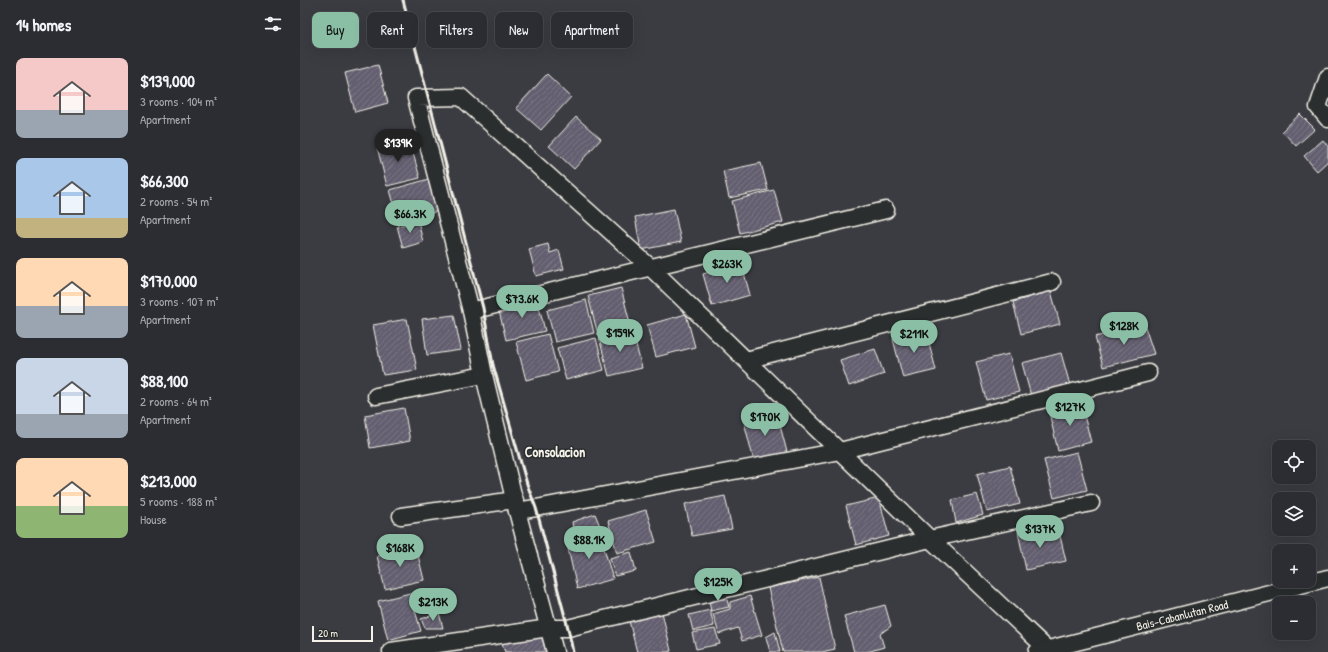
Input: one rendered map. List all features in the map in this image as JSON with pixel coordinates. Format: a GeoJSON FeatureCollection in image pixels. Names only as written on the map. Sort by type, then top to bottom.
{"type":"FeatureCollection","features":[{"type":"Feature","properties":{"kind":"street"},"geometry":{"type":"LineString","coordinates":[[1328,77],[1318,108],[1328,119]]}},
{"type":"Feature","properties":{"kind":"street"},"geometry":{"type":"LineString","coordinates":[[555,652],[516,505],[484,375],[471,311],[416,98],[461,97],[650,267],[930,539],[1041,651]]}},
{"type":"Feature","properties":{"kind":"street"},"geometry":{"type":"LineString","coordinates":[[471,311],[886,210]]}},
{"type":"Feature","properties":{"kind":"street"},"geometry":{"type":"LineString","coordinates":[[746,360],[1052,282]]}},
{"type":"Feature","properties":{"kind":"street"},"geometry":{"type":"LineString","coordinates":[[401,516],[516,505],[544,507],[840,451],[1148,373]]}},
{"type":"Feature","properties":{"kind":"street"},"geometry":{"type":"LineString","coordinates":[[376,396],[484,375]]}},
{"type":"Feature","properties":{"kind":"street"},"geometry":{"type":"LineString","coordinates":[[391,651],[549,628],[568,628],[930,539],[1091,503]]}},
{"type":"Feature","properties":{"kind":"street","name":"Bais-Cabanlutan Road"},"geometry":{"type":"LineString","coordinates":[[1041,651],[1328,578]]}},
{"type":"Feature","properties":{"kind":"building"},"geometry":{"type":"Polygon","coordinates":[[[378,65],[388,103],[355,112],[345,73],[378,65]]]}},
{"type":"Feature","properties":{"kind":"building"},"geometry":{"type":"Polygon","coordinates":[[[547,74],[571,97],[541,130],[516,108],[547,74]]]}},
{"type":"Feature","properties":{"kind":"building"},"geometry":{"type":"Polygon","coordinates":[[[1300,114],[1315,129],[1296,146],[1282,131],[1300,114]]]}},
{"type":"Feature","properties":{"kind":"building"},"geometry":{"type":"Polygon","coordinates":[[[576,117],[601,139],[574,169],[549,146],[576,117]]]}},
{"type":"Feature","properties":{"kind":"building"},"geometry":{"type":"Polygon","coordinates":[[[409,139],[420,178],[387,186],[377,147],[409,139]]]}},
{"type":"Feature","properties":{"kind":"building"},"geometry":{"type":"Polygon","coordinates":[[[1323,140],[1328,146],[1328,161],[1317,171],[1304,156],[1323,140]]]}},
{"type":"Feature","properties":{"kind":"building"},"geometry":{"type":"Polygon","coordinates":[[[761,163],[768,190],[729,198],[723,171],[761,163]]]}},
{"type":"Feature","properties":{"kind":"building"},"geometry":{"type":"Polygon","coordinates":[[[429,179],[438,211],[399,222],[390,190],[429,179]]]}},
{"type":"Feature","properties":{"kind":"building"},"geometry":{"type":"Polygon","coordinates":[[[774,190],[783,222],[740,233],[732,201],[774,190]]]}},
{"type":"Feature","properties":{"kind":"building"},"geometry":{"type":"Polygon","coordinates":[[[674,209],[681,242],[641,250],[635,217],[674,209]]]}},
{"type":"Feature","properties":{"kind":"building"},"geometry":{"type":"Polygon","coordinates":[[[418,221],[423,242],[403,248],[397,226],[418,221]]]}},
{"type":"Feature","properties":{"kind":"building"},"geometry":{"type":"Polygon","coordinates":[[[548,244],[550,253],[559,250],[564,269],[536,276],[529,249],[548,244]]]}},
{"type":"Feature","properties":{"kind":"building"},"geometry":{"type":"Polygon","coordinates":[[[741,262],[750,295],[712,306],[703,274],[741,262]]]}},
{"type":"Feature","properties":{"kind":"building"},"geometry":{"type":"Polygon","coordinates":[[[621,288],[631,327],[598,335],[588,296],[621,288]]]}},
{"type":"Feature","properties":{"kind":"building"},"geometry":{"type":"Polygon","coordinates":[[[1051,291],[1060,324],[1021,334],[1013,302],[1051,291]]]}},
{"type":"Feature","properties":{"kind":"building"},"geometry":{"type":"Polygon","coordinates":[[[537,298],[545,331],[506,340],[498,307],[537,298]]]}},
{"type":"Feature","properties":{"kind":"building"},"geometry":{"type":"Polygon","coordinates":[[[586,300],[594,333],[555,342],[547,310],[586,300]]]}},
{"type":"Feature","properties":{"kind":"building"},"geometry":{"type":"Polygon","coordinates":[[[686,314],[695,347],[656,357],[647,325],[686,314]]]}},
{"type":"Feature","properties":{"kind":"building"},"geometry":{"type":"Polygon","coordinates":[[[454,315],[461,350],[427,355],[422,319],[454,315]]]}},
{"type":"Feature","properties":{"kind":"building"},"geometry":{"type":"Polygon","coordinates":[[[407,319],[417,370],[383,375],[373,325],[407,319]]]}},
{"type":"Feature","properties":{"kind":"building"},"geometry":{"type":"Polygon","coordinates":[[[1144,324],[1154,354],[1103,367],[1095,337],[1144,324]]]}},
{"type":"Feature","properties":{"kind":"building"},"geometry":{"type":"Polygon","coordinates":[[[632,330],[642,368],[609,376],[599,338],[632,330]]]}},
{"type":"Feature","properties":{"kind":"building"},"geometry":{"type":"Polygon","coordinates":[[[926,331],[936,370],[903,378],[893,339],[926,331]]]}},
{"type":"Feature","properties":{"kind":"building"},"geometry":{"type":"Polygon","coordinates":[[[548,334],[558,372],[526,380],[516,342],[548,334]]]}},
{"type":"Feature","properties":{"kind":"building"},"geometry":{"type":"Polygon","coordinates":[[[596,338],[604,370],[566,380],[557,348],[596,338]]]}},
{"type":"Feature","properties":{"kind":"building"},"geometry":{"type":"Polygon","coordinates":[[[875,349],[884,374],[849,386],[840,360],[875,349]]]}},
{"type":"Feature","properties":{"kind":"building"},"geometry":{"type":"Polygon","coordinates":[[[1061,353],[1070,385],[1031,396],[1022,363],[1061,353]]]}},
{"type":"Feature","properties":{"kind":"building"},"geometry":{"type":"Polygon","coordinates":[[[1009,354],[1019,392],[986,400],[976,362],[1009,354]]]}},
{"type":"Feature","properties":{"kind":"building"},"geometry":{"type":"Polygon","coordinates":[[[1081,404],[1091,442],[1058,451],[1049,412],[1081,404]]]}},
{"type":"Feature","properties":{"kind":"building"},"geometry":{"type":"Polygon","coordinates":[[[404,408],[410,441],[370,448],[365,415],[404,408]]]}},
{"type":"Feature","properties":{"kind":"building"},"geometry":{"type":"Polygon","coordinates":[[[777,414],[787,452],[754,461],[744,422],[777,414]]]}},
{"type":"Feature","properties":{"kind":"building"},"geometry":{"type":"Polygon","coordinates":[[[1077,452],[1087,490],[1054,498],[1044,460],[1077,452]]]}},
{"type":"Feature","properties":{"kind":"building"},"geometry":{"type":"Polygon","coordinates":[[[1010,466],[1020,504],[987,512],[977,474],[1010,466]]]}},
{"type":"Feature","properties":{"kind":"building"},"geometry":{"type":"Polygon","coordinates":[[[977,494],[983,515],[956,523],[952,500],[977,494]]]}},
{"type":"Feature","properties":{"kind":"building"},"geometry":{"type":"Polygon","coordinates":[[[725,496],[732,529],[692,536],[685,504],[725,496]]]}},
{"type":"Feature","properties":{"kind":"building"},"geometry":{"type":"Polygon","coordinates":[[[879,498],[889,536],[856,545],[846,506],[879,498]]]}},
{"type":"Feature","properties":{"kind":"building"},"geometry":{"type":"Polygon","coordinates":[[[646,510],[656,542],[617,553],[608,521],[646,510]]]}},
{"type":"Feature","properties":{"kind":"building"},"geometry":{"type":"Polygon","coordinates":[[[595,514],[600,526],[574,534],[572,522],[595,514]]]}},
{"type":"Feature","properties":{"kind":"building"},"geometry":{"type":"Polygon","coordinates":[[[1041,526],[1044,538],[1060,536],[1066,561],[1026,570],[1018,532],[1041,526]]]}},
{"type":"Feature","properties":{"kind":"building"},"geometry":{"type":"Polygon","coordinates":[[[599,531],[613,579],[577,589],[566,539],[599,531]]]}},
{"type":"Feature","properties":{"kind":"building"},"geometry":{"type":"Polygon","coordinates":[[[416,547],[424,580],[385,589],[377,556],[416,547]]]}},
{"type":"Feature","properties":{"kind":"building"},"geometry":{"type":"Polygon","coordinates":[[[631,552],[636,571],[615,576],[610,558],[631,552]]]}},
{"type":"Feature","properties":{"kind":"building"},"geometry":{"type":"Polygon","coordinates":[[[819,577],[835,649],[822,652],[783,652],[768,588],[819,577]]]}},
{"type":"Feature","properties":{"kind":"building"},"geometry":{"type":"Polygon","coordinates":[[[410,593],[421,631],[388,640],[378,601],[410,593]]]}},
{"type":"Feature","properties":{"kind":"building"},"geometry":{"type":"Polygon","coordinates":[[[725,593],[729,607],[711,611],[708,597],[725,593]]]}},
{"type":"Feature","properties":{"kind":"building"},"geometry":{"type":"Polygon","coordinates":[[[750,596],[762,635],[742,641],[738,628],[719,634],[713,614],[730,609],[730,602],[750,596]]]}},
{"type":"Feature","properties":{"kind":"building"},"geometry":{"type":"Polygon","coordinates":[[[885,605],[891,626],[880,634],[884,647],[867,652],[854,652],[844,616],[885,605]]]}},
{"type":"Feature","properties":{"kind":"building"},"geometry":{"type":"Polygon","coordinates":[[[710,610],[714,626],[693,631],[689,615],[710,610]]]}},
{"type":"Feature","properties":{"kind":"building"},"geometry":{"type":"Polygon","coordinates":[[[662,612],[671,651],[637,652],[629,621],[662,612]]]}},
{"type":"Feature","properties":{"kind":"building"},"geometry":{"type":"Polygon","coordinates":[[[439,613],[443,628],[425,628],[421,619],[439,613]]]}},
{"type":"Feature","properties":{"kind":"building"},"geometry":{"type":"Polygon","coordinates":[[[715,629],[720,644],[696,649],[692,633],[715,629]]]}},
{"type":"Feature","properties":{"kind":"building"},"geometry":{"type":"Polygon","coordinates":[[[775,632],[780,652],[770,652],[766,637],[775,632]]]}},
{"type":"Feature","properties":{"kind":"building"},"geometry":{"type":"Polygon","coordinates":[[[541,633],[546,652],[505,652],[502,643],[541,633]]]}},
{"type":"Feature","properties":{"kind":"railway"},"geometry":{"type":"LineString","coordinates":[[403,0],[483,308],[493,365],[527,484],[536,508],[573,652]]}},
{"type":"Feature","properties":{"kind":"district","name":"Consolacion"},"geometry":{"type":"Point","coordinates":[555,451]}}]}
